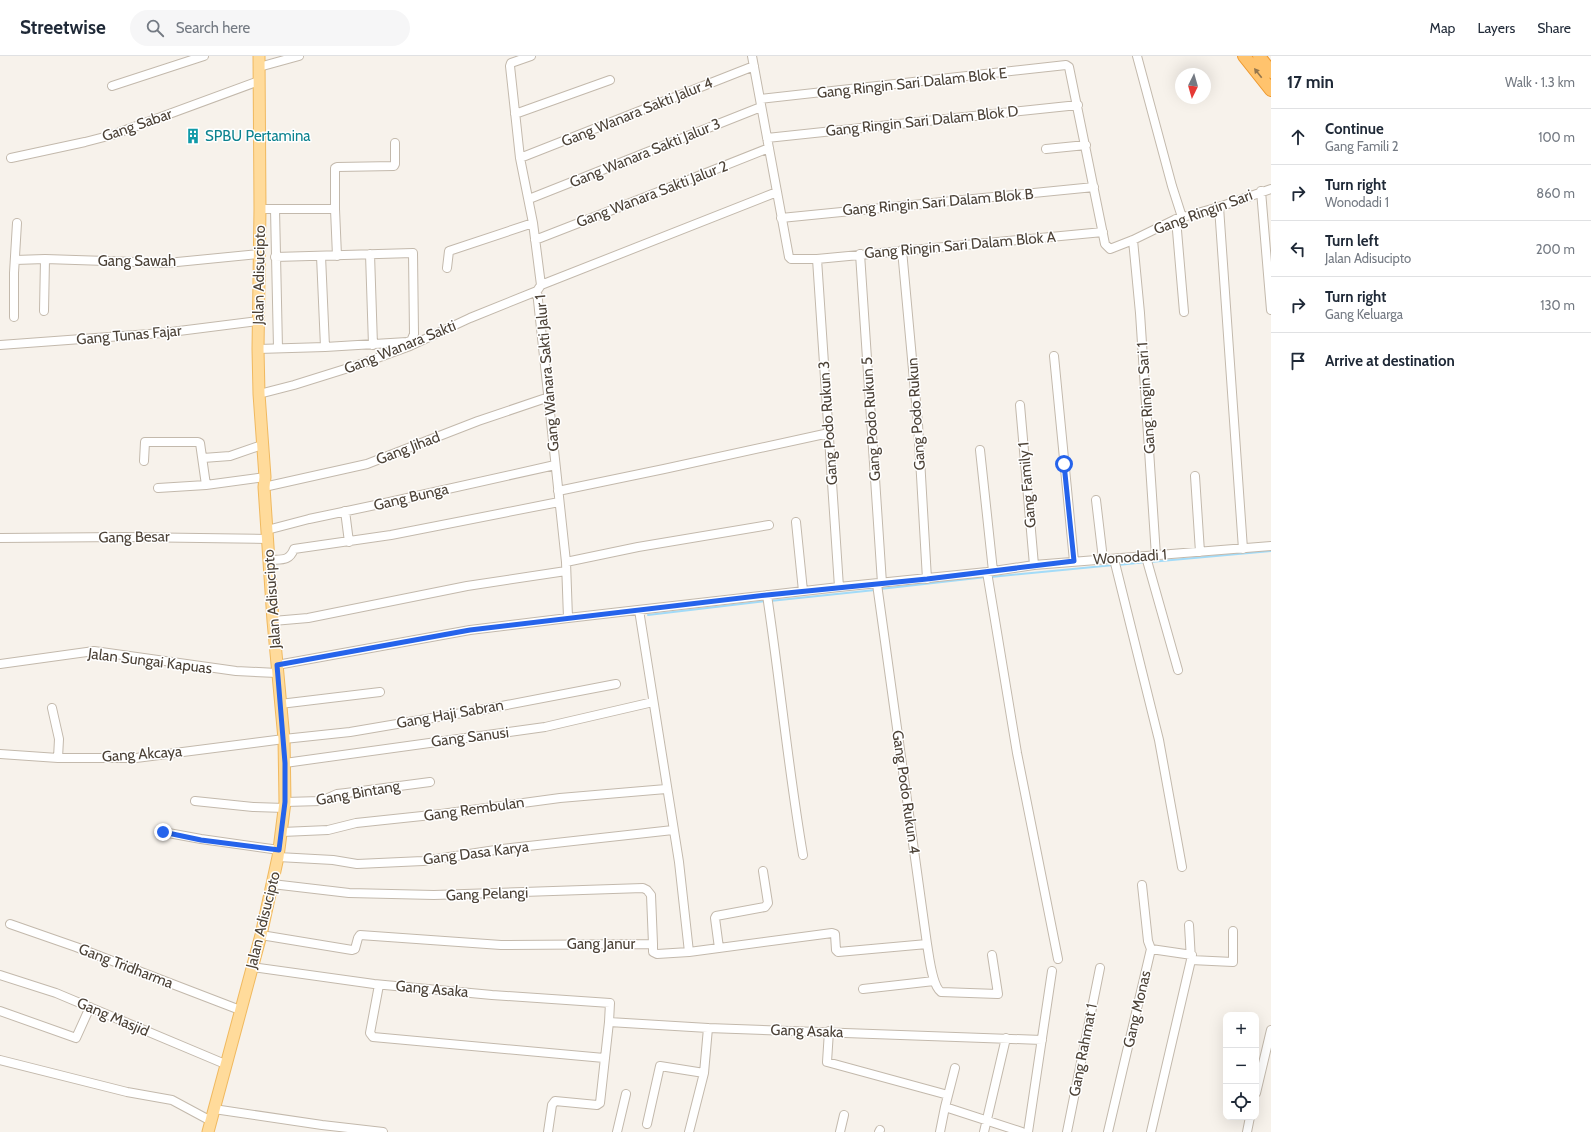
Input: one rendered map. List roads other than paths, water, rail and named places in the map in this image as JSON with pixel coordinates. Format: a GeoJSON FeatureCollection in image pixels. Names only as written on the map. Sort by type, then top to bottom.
{"type":"FeatureCollection","features":[{"type":"Feature","properties":{"kind":"highway"},"geometry":{"type":"LineString","coordinates":[[1244,56],[1271,90]]}},
{"type":"Feature","properties":{"kind":"highway"},"geometry":{"type":"LineString","coordinates":[[1259,56],[1271,72]]}},
{"type":"Feature","properties":{"kind":"main road","name":"Jalan Adisucipto"},"geometry":{"type":"LineString","coordinates":[[208,1132],[260,935],[279,854],[285,805],[284,739],[273,621],[259,394],[258,321],[260,81],[258,56]]}},
{"type":"Feature","properties":{"kind":"street"},"geometry":{"type":"LineString","coordinates":[[112,86],[204,56]]}},
{"type":"Feature","properties":{"kind":"street"},"geometry":{"type":"LineString","coordinates":[[259,67],[299,56]]}},
{"type":"Feature","properties":{"kind":"street"},"geometry":{"type":"LineString","coordinates":[[531,56],[511,63],[510,65],[520,158],[533,222],[539,288]]}},
{"type":"Feature","properties":{"kind":"street"},"geometry":{"type":"LineString","coordinates":[[752,56],[781,218]]}},
{"type":"Feature","properties":{"kind":"street"},"geometry":{"type":"LineString","coordinates":[[1137,56],[1172,186],[1178,220],[1184,312]]}},
{"type":"Feature","properties":{"kind":"street","name":"Gang Ringin Sari Dalam Blok E"},"geometry":{"type":"LineString","coordinates":[[761,103],[1063,65],[1069,67],[1078,105]]}},
{"type":"Feature","properties":{"kind":"street","name":"Gang Wanara Sakti Jalur 4"},"geometry":{"type":"LineString","coordinates":[[520,158],[754,66]]}},
{"type":"Feature","properties":{"kind":"street"},"geometry":{"type":"LineString","coordinates":[[515,114],[610,80]]}},
{"type":"Feature","properties":{"kind":"street","name":"Gang Sabar"},"geometry":{"type":"LineString","coordinates":[[11,158],[112,135],[260,81]]}},
{"type":"Feature","properties":{"kind":"street","name":"Gang Wanara Sakti Jalur 3"},"geometry":{"type":"LineString","coordinates":[[529,200],[761,103]]}},
{"type":"Feature","properties":{"kind":"street"},"geometry":{"type":"LineString","coordinates":[[1078,105],[1103,232]]}},
{"type":"Feature","properties":{"kind":"street","name":"Gang Ringin Sari Dalam Blok D"},"geometry":{"type":"LineString","coordinates":[[767,138],[1078,105]]}},
{"type":"Feature","properties":{"kind":"street"},"geometry":{"type":"LineString","coordinates":[[337,256],[335,168],[394,166],[395,143]]}},
{"type":"Feature","properties":{"kind":"street"},"geometry":{"type":"LineString","coordinates":[[1046,149],[1086,145]]}},
{"type":"Feature","properties":{"kind":"street","name":"Gang Wanara Sakti Jalur 2"},"geometry":{"type":"LineString","coordinates":[[535,240],[769,148]]}},
{"type":"Feature","properties":{"kind":"street","name":"Gang Ringin Sari Dalam Blok B"},"geometry":{"type":"LineString","coordinates":[[781,218],[1094,187]]}},
{"type":"Feature","properties":{"kind":"street","name":"Gang Ringin Sari"},"geometry":{"type":"LineString","coordinates":[[1103,232],[1105,244],[1109,248],[1133,240],[1178,220],[1271,189]]}},
{"type":"Feature","properties":{"kind":"street","name":"Gang Wanara Sakti Jalur 1"},"geometry":{"type":"LineString","coordinates":[[568,618],[566,562],[555,465],[539,288],[777,192]]}},
{"type":"Feature","properties":{"kind":"street"},"geometry":{"type":"LineString","coordinates":[[1262,193],[1271,310]]}},
{"type":"Feature","properties":{"kind":"street"},"geometry":{"type":"LineString","coordinates":[[1219,207],[1243,549]]}},
{"type":"Feature","properties":{"kind":"street"},"geometry":{"type":"LineString","coordinates":[[260,209],[335,209]]}},
{"type":"Feature","properties":{"kind":"street"},"geometry":{"type":"LineString","coordinates":[[275,209],[278,348]]}},
{"type":"Feature","properties":{"kind":"street","name":"Gang Ringin Sari Dalam Blok A"},"geometry":{"type":"LineString","coordinates":[[781,218],[789,257],[797,260],[1103,232]]}},
{"type":"Feature","properties":{"kind":"street"},"geometry":{"type":"LineString","coordinates":[[447,268],[449,251],[533,222]]}},
{"type":"Feature","properties":{"kind":"street"},"geometry":{"type":"LineString","coordinates":[[14,317],[17,223]]}},
{"type":"Feature","properties":{"kind":"street","name":"Gang Ringin Sari 1"},"geometry":{"type":"LineString","coordinates":[[1133,240],[1141,321],[1156,556]]}},
{"type":"Feature","properties":{"kind":"street","name":"Gang Podo Rukun"},"geometry":{"type":"LineString","coordinates":[[902,250],[918,424],[927,579]]}},
{"type":"Feature","properties":{"kind":"street","name":"Gang Sawah"},"geometry":{"type":"LineString","coordinates":[[15,260],[45,259],[167,263],[259,254]]}},
{"type":"Feature","properties":{"kind":"street"},"geometry":{"type":"LineString","coordinates":[[370,254],[373,345]]}},
{"type":"Feature","properties":{"kind":"street"},"geometry":{"type":"LineString","coordinates":[[258,349],[373,345],[410,342],[413,337],[414,254],[275,257]]}},
{"type":"Feature","properties":{"kind":"street","name":"Gang Podo Rukun 5"},"geometry":{"type":"LineString","coordinates":[[860,254],[878,584]]}},
{"type":"Feature","properties":{"kind":"street"},"geometry":{"type":"LineString","coordinates":[[321,256],[325,347]]}},
{"type":"Feature","properties":{"kind":"street"},"geometry":{"type":"LineString","coordinates":[[44,311],[45,259]]}},
{"type":"Feature","properties":{"kind":"street","name":"Gang Podo Rukun 3"},"geometry":{"type":"LineString","coordinates":[[817,259],[839,586]]}},
{"type":"Feature","properties":{"kind":"street","name":"Gang Wanara Sakti"},"geometry":{"type":"LineString","coordinates":[[259,394],[294,385],[358,365],[410,346],[539,288]]}},
{"type":"Feature","properties":{"kind":"street","name":"Gang Tunas Fajar"},"geometry":{"type":"LineString","coordinates":[[0,345],[163,333],[258,321]]}},
{"type":"Feature","properties":{"kind":"street"},"geometry":{"type":"LineString","coordinates":[[1054,356],[1074,561]]}},
{"type":"Feature","properties":{"kind":"street","name":"Gang Jihad"},"geometry":{"type":"LineString","coordinates":[[158,488],[264,482],[367,464],[478,421],[549,397]]}},
{"type":"Feature","properties":{"kind":"street","name":"Gang Family 1"},"geometry":{"type":"LineString","coordinates":[[1020,406],[1034,565]]}},
{"type":"Feature","properties":{"kind":"street"},"geometry":{"type":"LineString","coordinates":[[558,491],[829,432]]}},
{"type":"Feature","properties":{"kind":"street"},"geometry":{"type":"LineString","coordinates":[[144,461],[145,442],[198,442],[200,443],[203,458],[206,485]]}},
{"type":"Feature","properties":{"kind":"street"},"geometry":{"type":"LineString","coordinates":[[203,458],[230,456],[262,446]]}},
{"type":"Feature","properties":{"kind":"street"},"geometry":{"type":"LineString","coordinates":[[980,450],[990,590],[1017,753],[1058,958]]}},
{"type":"Feature","properties":{"kind":"street","name":"Gang Bunga"},"geometry":{"type":"LineString","coordinates":[[268,534],[345,511],[385,504],[555,465]]}},
{"type":"Feature","properties":{"kind":"street"},"geometry":{"type":"LineString","coordinates":[[1195,476],[1200,552]]}},
{"type":"Feature","properties":{"kind":"street"},"geometry":{"type":"LineString","coordinates":[[1096,500],[1103,559]]}},
{"type":"Feature","properties":{"kind":"street"},"geometry":{"type":"LineString","coordinates":[[270,560],[287,559],[291,557],[294,550],[391,535],[559,502]]}},
{"type":"Feature","properties":{"kind":"street"},"geometry":{"type":"LineString","coordinates":[[345,511],[349,542]]}},
{"type":"Feature","properties":{"kind":"street"},"geometry":{"type":"LineString","coordinates":[[796,522],[803,591]]}},
{"type":"Feature","properties":{"kind":"street"},"geometry":{"type":"LineString","coordinates":[[566,562],[645,546],[769,525]]}},
{"type":"Feature","properties":{"kind":"street","name":"Gang Besar"},"geometry":{"type":"LineString","coordinates":[[0,538],[268,534]]}},
{"type":"Feature","properties":{"kind":"street","name":"Wonodadi 1"},"geometry":{"type":"LineString","coordinates":[[277,669],[470,630],[839,586],[878,584],[989,572],[1034,565],[1103,559],[1147,560],[1156,556],[1271,546]]}},
{"type":"Feature","properties":{"kind":"street"},"geometry":{"type":"LineString","coordinates":[[1114,560],[1159,740],[1182,867]]}},
{"type":"Feature","properties":{"kind":"street"},"geometry":{"type":"LineString","coordinates":[[1147,560],[1178,670]]}},
{"type":"Feature","properties":{"kind":"street"},"geometry":{"type":"LineString","coordinates":[[273,621],[308,618],[465,587],[566,571]]}},
{"type":"Feature","properties":{"kind":"street","name":"Gang Podo Rukun 4"},"geometry":{"type":"LineString","coordinates":[[878,584],[879,603],[927,944],[934,981]]}},
{"type":"Feature","properties":{"kind":"street"},"geometry":{"type":"LineString","coordinates":[[767,595],[792,788],[803,855]]}},
{"type":"Feature","properties":{"kind":"street"},"geometry":{"type":"LineString","coordinates":[[639,610],[666,789],[679,862],[689,952]]}},
{"type":"Feature","properties":{"kind":"street","name":"Jalan Sungai Kapuas"},"geometry":{"type":"LineString","coordinates":[[0,664],[94,651],[236,671],[277,669]]}},
{"type":"Feature","properties":{"kind":"street","name":"Gang Haji Sabran"},"geometry":{"type":"LineString","coordinates":[[284,739],[350,732],[491,708],[616,684]]}},
{"type":"Feature","properties":{"kind":"street"},"geometry":{"type":"LineString","coordinates":[[280,704],[380,692]]}},
{"type":"Feature","properties":{"kind":"street","name":"Gang Sanusi"},"geometry":{"type":"LineString","coordinates":[[285,763],[538,728],[575,721],[653,702]]}},
{"type":"Feature","properties":{"kind":"street"},"geometry":{"type":"LineString","coordinates":[[52,708],[59,739],[58,758]]}},
{"type":"Feature","properties":{"kind":"street","name":"Gang Akcaya"},"geometry":{"type":"LineString","coordinates":[[0,754],[58,758],[136,758],[284,739]]}},
{"type":"Feature","properties":{"kind":"street","name":"Gang Bintang"},"geometry":{"type":"LineString","coordinates":[[196,801],[253,807],[285,805],[321,801],[346,792],[430,782]]}},
{"type":"Feature","properties":{"kind":"street","name":"Gang Rembulan"},"geometry":{"type":"LineString","coordinates":[[282,832],[328,830],[356,823],[441,814],[560,798],[666,789]]}},
{"type":"Feature","properties":{"kind":"street","name":"Gang Dasa Karya"},"geometry":{"type":"LineString","coordinates":[[163,832],[279,854],[357,864],[423,861],[502,849],[673,830]]}},
{"type":"Feature","properties":{"kind":"street"},"geometry":{"type":"LineString","coordinates":[[719,948],[716,916],[765,907],[768,903],[763,871]]}},
{"type":"Feature","properties":{"kind":"street","name":"Gang Pelangi"},"geometry":{"type":"LineString","coordinates":[[272,884],[349,892],[434,895],[643,888],[648,890],[651,895],[653,944]]}},
{"type":"Feature","properties":{"kind":"street","name":"Gang Monas"},"geometry":{"type":"LineString","coordinates":[[1108,1132],[1151,949],[1148,940],[1142,885]]}},
{"type":"Feature","properties":{"kind":"street","name":"Gang Tridharma"},"geometry":{"type":"LineString","coordinates":[[10,924],[76,947],[240,1010]]}},
{"type":"Feature","properties":{"kind":"street"},"geometry":{"type":"LineString","coordinates":[[1151,1132],[1192,957],[1189,925]]}},
{"type":"Feature","properties":{"kind":"street"},"geometry":{"type":"LineString","coordinates":[[1151,949],[1192,957],[1233,962],[1233,931]]}},
{"type":"Feature","properties":{"kind":"street","name":"Gang Janur"},"geometry":{"type":"LineString","coordinates":[[260,935],[352,950],[356,949],[360,935],[501,945],[653,944],[653,952],[655,954],[689,952],[832,933],[835,934],[836,950],[838,952],[927,944]]}},
{"type":"Feature","properties":{"kind":"street"},"geometry":{"type":"LineString","coordinates":[[864,989],[934,981],[941,992],[998,995],[992,955]]}},
{"type":"Feature","properties":{"kind":"street","name":"Gang Asaka"},"geometry":{"type":"LineString","coordinates":[[252,967],[378,985],[492,995],[607,1002],[610,1005],[609,1022],[708,1028],[829,1031],[1042,1040]]}},
{"type":"Feature","properties":{"kind":"street","name":"Gang Rahmat 1"},"geometry":{"type":"LineString","coordinates":[[1067,1132],[1100,968]]}},
{"type":"Feature","properties":{"kind":"street"},"geometry":{"type":"LineString","coordinates":[[1028,1132],[1052,971]]}},
{"type":"Feature","properties":{"kind":"street","name":"Gang Masjid"},"geometry":{"type":"LineString","coordinates":[[0,975],[38,987],[90,1007],[225,1064]]}},
{"type":"Feature","properties":{"kind":"street"},"geometry":{"type":"LineString","coordinates":[[378,985],[370,1033],[371,1036],[375,1038],[604,1058]]}},
{"type":"Feature","properties":{"kind":"street"},"geometry":{"type":"LineString","coordinates":[[0,1011],[76,1038],[90,1007]]}},
{"type":"Feature","properties":{"kind":"street"},"geometry":{"type":"LineString","coordinates":[[548,1132],[552,1105],[555,1101],[599,1105],[609,1022]]}},
{"type":"Feature","properties":{"kind":"street"},"geometry":{"type":"LineString","coordinates":[[689,1132],[704,1073],[708,1028]]}},
{"type":"Feature","properties":{"kind":"street"},"geometry":{"type":"LineString","coordinates":[[1258,1084],[1271,1030]]}},
{"type":"Feature","properties":{"kind":"street"},"geometry":{"type":"LineString","coordinates":[[829,1031],[827,1062],[948,1096]]}},
{"type":"Feature","properties":{"kind":"street"},"geometry":{"type":"LineString","coordinates":[[984,1132],[1006,1038]]}},
{"type":"Feature","properties":{"kind":"street"},"geometry":{"type":"LineString","coordinates":[[0,1060],[127,1092],[172,1100],[211,1121]]}},
{"type":"Feature","properties":{"kind":"street"},"geometry":{"type":"LineString","coordinates":[[647,1124],[660,1066],[704,1073]]}},
{"type":"Feature","properties":{"kind":"street"},"geometry":{"type":"LineString","coordinates":[[940,1132],[955,1068]]}},
{"type":"Feature","properties":{"kind":"street"},"geometry":{"type":"LineString","coordinates":[[617,1132],[626,1094]]}},
{"type":"Feature","properties":{"kind":"street"},"geometry":{"type":"LineString","coordinates":[[945,1107],[1022,1132]]}},
{"type":"Feature","properties":{"kind":"street"},"geometry":{"type":"LineString","coordinates":[[214,1109],[322,1125],[383,1132]]}},
{"type":"Feature","properties":{"kind":"street"},"geometry":{"type":"LineString","coordinates":[[840,1132],[844,1114]]}},
{"type":"Feature","properties":{"kind":"street"},"geometry":{"type":"LineString","coordinates":[[1247,1132],[1249,1120]]}},
{"type":"Feature","properties":{"kind":"waterway"},"geometry":{"type":"LineString","coordinates":[[1150,562],[1271,551]]}},
{"type":"Feature","properties":{"kind":"waterway"},"geometry":{"type":"LineString","coordinates":[[1118,565],[1146,562]]}},
{"type":"Feature","properties":{"kind":"waterway"},"geometry":{"type":"LineString","coordinates":[[991,577],[1114,565]]}},
{"type":"Feature","properties":{"kind":"waterway"},"geometry":{"type":"LineString","coordinates":[[880,589],[986,577]]}},
{"type":"Feature","properties":{"kind":"waterway"},"geometry":{"type":"LineString","coordinates":[[770,601],[875,590]]}},
{"type":"Feature","properties":{"kind":"waterway"},"geometry":{"type":"LineString","coordinates":[[648,615],[766,601]]}},
{"type":"Feature","properties":{"kind":"place","name":"SPBU Pertamina"},"geometry":{"type":"Point","coordinates":[193,136]}}]}
